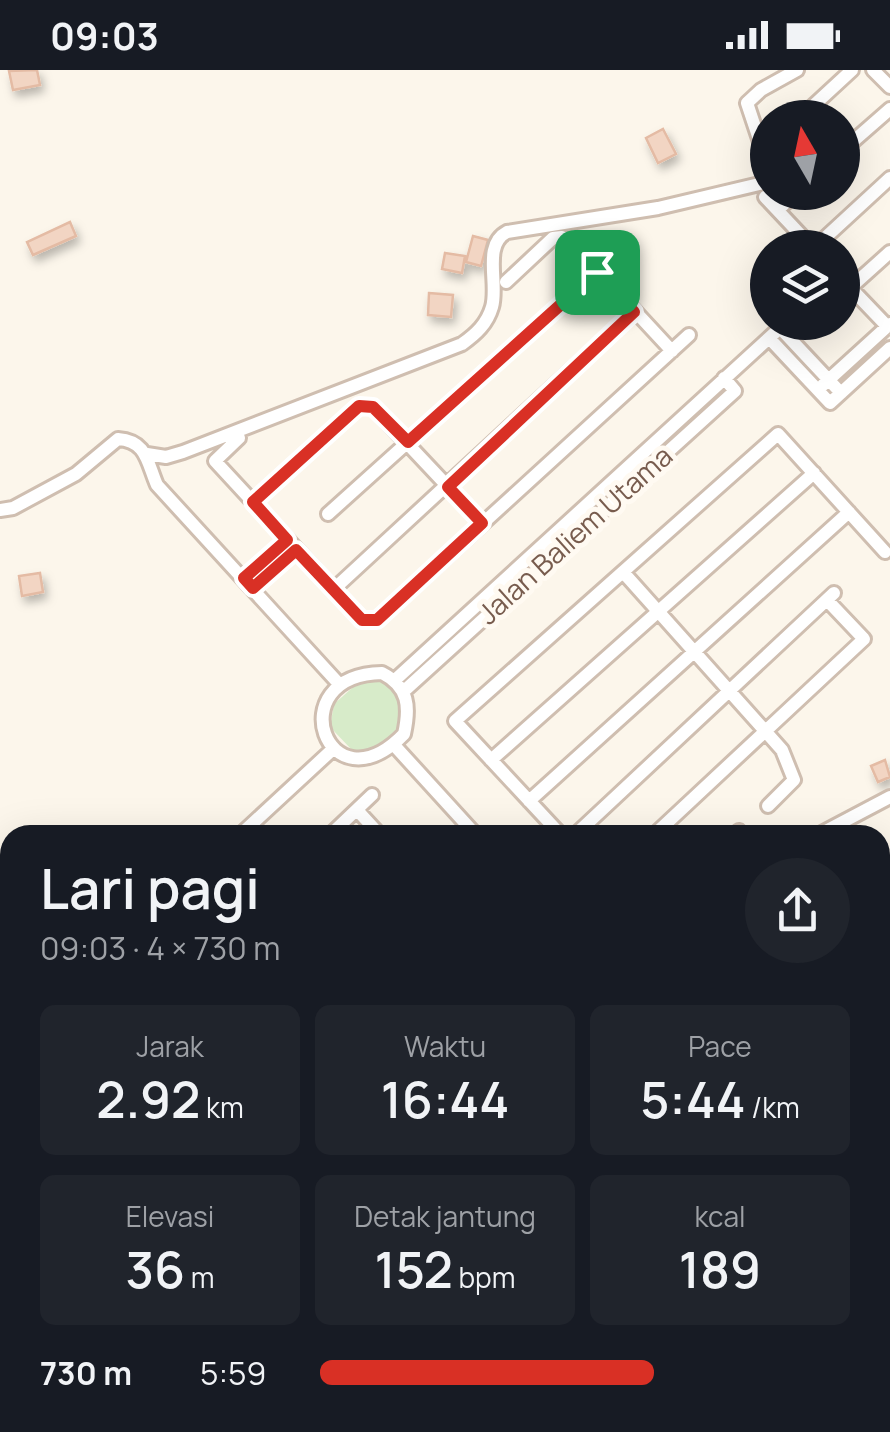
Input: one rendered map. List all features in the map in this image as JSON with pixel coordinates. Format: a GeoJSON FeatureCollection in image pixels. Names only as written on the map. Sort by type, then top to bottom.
{"type":"FeatureCollection","features":[{"type":"Feature","properties":{"kind":"street"},"geometry":{"type":"LineString","coordinates":[[750,100],[796,70]]}},
{"type":"Feature","properties":{"kind":"street"},"geometry":{"type":"LineString","coordinates":[[820,100],[852,70]]}},
{"type":"Feature","properties":{"kind":"street"},"geometry":{"type":"LineString","coordinates":[[873,70],[890,88]]}},
{"type":"Feature","properties":{"kind":"street"},"geometry":{"type":"LineString","coordinates":[[860,135],[890,108]]}},
{"type":"Feature","properties":{"kind":"street"},"geometry":{"type":"LineString","coordinates":[[834,230],[890,178]]}},
{"type":"Feature","properties":{"kind":"street"},"geometry":{"type":"LineString","coordinates":[[147,454],[166,456],[184,452],[462,344],[476,334],[492,310],[495,246],[500,235],[750,192]]}},
{"type":"Feature","properties":{"kind":"street"},"geometry":{"type":"LineString","coordinates":[[780,210],[798,230]]}},
{"type":"Feature","properties":{"kind":"street"},"geometry":{"type":"LineString","coordinates":[[506,282],[553,238],[562,237],[570,241],[672,352]]}},
{"type":"Feature","properties":{"kind":"street"},"geometry":{"type":"LineString","coordinates":[[860,274],[890,252]]}},
{"type":"Feature","properties":{"kind":"street"},"geometry":{"type":"LineString","coordinates":[[328,514],[597,272]]}},
{"type":"Feature","properties":{"kind":"street"},"geometry":{"type":"LineString","coordinates":[[860,296],[889,325],[823,385],[836,398],[890,348]]}},
{"type":"Feature","properties":{"kind":"street"},"geometry":{"type":"LineString","coordinates":[[333,590],[634,312]]}},
{"type":"Feature","properties":{"kind":"street","name":"Jalan Baliem Utama"},"geometry":{"type":"LineString","coordinates":[[400,686],[735,390],[724,378],[775,333],[823,385]]}},
{"type":"Feature","properties":{"kind":"street"},"geometry":{"type":"LineString","coordinates":[[239,438],[214,461],[333,590],[362,620],[369,622],[377,620],[690,334]]}},
{"type":"Feature","properties":{"kind":"street"},"geometry":{"type":"LineString","coordinates":[[253,502],[359,406],[373,407],[482,523]]}},
{"type":"Feature","properties":{"kind":"street"},"geometry":{"type":"LineString","coordinates":[[550,823],[454,721],[778,434],[885,552]]}},
{"type":"Feature","properties":{"kind":"street"},"geometry":{"type":"LineString","coordinates":[[0,510],[14,508],[76,474],[118,438],[133,441],[147,454],[157,484],[340,685]]}},
{"type":"Feature","properties":{"kind":"street"},"geometry":{"type":"LineString","coordinates":[[491,760],[814,474]]}},
{"type":"Feature","properties":{"kind":"street"},"geometry":{"type":"LineString","coordinates":[[529,801],[849,512]]}},
{"type":"Feature","properties":{"kind":"street"},"geometry":{"type":"LineString","coordinates":[[249,583],[292,545]]}},
{"type":"Feature","properties":{"kind":"street"},"geometry":{"type":"LineString","coordinates":[[622,572],[782,750],[794,780],[768,806]]}},
{"type":"Feature","properties":{"kind":"street"},"geometry":{"type":"LineString","coordinates":[[586,825],[830,596],[864,639],[665,825]]}},
{"type":"Feature","properties":{"kind":"street"},"geometry":{"type":"LineString","coordinates":[[382,674],[400,686],[408,704],[404,734],[394,746],[363,758],[346,757],[333,749],[325,738],[322,720],[326,702],[340,685],[352,677],[382,674]]}},
{"type":"Feature","properties":{"kind":"street"},"geometry":{"type":"LineString","coordinates":[[394,746],[467,825]]}},
{"type":"Feature","properties":{"kind":"street"},"geometry":{"type":"LineString","coordinates":[[251,825],[333,749]]}},
{"type":"Feature","properties":{"kind":"street"},"geometry":{"type":"LineString","coordinates":[[341,825],[372,796]]}},
{"type":"Feature","properties":{"kind":"street"},"geometry":{"type":"LineString","coordinates":[[837,825],[890,798]]}},
{"type":"Feature","properties":{"kind":"street"},"geometry":{"type":"LineString","coordinates":[[357,810],[371,825]]}},
{"type":"Feature","properties":{"kind":"green space"},"geometry":{"type":"Polygon","coordinates":[[[360,681],[384,682],[402,702],[402,724],[375,750],[352,750],[330,727],[334,704],[360,681]]]}},
{"type":"Feature","properties":{"kind":"building"},"geometry":{"type":"Polygon","coordinates":[[[37,70],[40,85],[13,90],[9,71],[37,70]]]}},
{"type":"Feature","properties":{"kind":"building"},"geometry":{"type":"Polygon","coordinates":[[[663,129],[676,154],[658,163],[646,138],[663,129]]]}},
{"type":"Feature","properties":{"kind":"building"},"geometry":{"type":"Polygon","coordinates":[[[70,222],[76,236],[33,255],[27,242],[70,222]]]}},
{"type":"Feature","properties":{"kind":"building"},"geometry":{"type":"Polygon","coordinates":[[[473,236],[488,240],[481,266],[466,262],[473,236]]]}},
{"type":"Feature","properties":{"kind":"building"},"geometry":{"type":"Polygon","coordinates":[[[445,253],[465,256],[462,273],[442,269],[445,253]]]}},
{"type":"Feature","properties":{"kind":"building"},"geometry":{"type":"Polygon","coordinates":[[[429,293],[453,295],[451,317],[428,315],[429,293]]]}},
{"type":"Feature","properties":{"kind":"building"},"geometry":{"type":"Polygon","coordinates":[[[40,573],[43,592],[22,596],[19,576],[40,573]]]}},
{"type":"Feature","properties":{"kind":"building"},"geometry":{"type":"Polygon","coordinates":[[[885,760],[890,777],[878,782],[871,766],[885,760]]]}},
{"type":"Feature","properties":{"kind":"route"},"geometry":{"type":"LineString","coordinates":[[597,272],[634,312],[448,487],[482,523],[377,620],[362,620],[296,550],[253,588],[244,578],[287,540],[253,502],[359,406],[373,407],[408,442],[597,272]]}}]}
